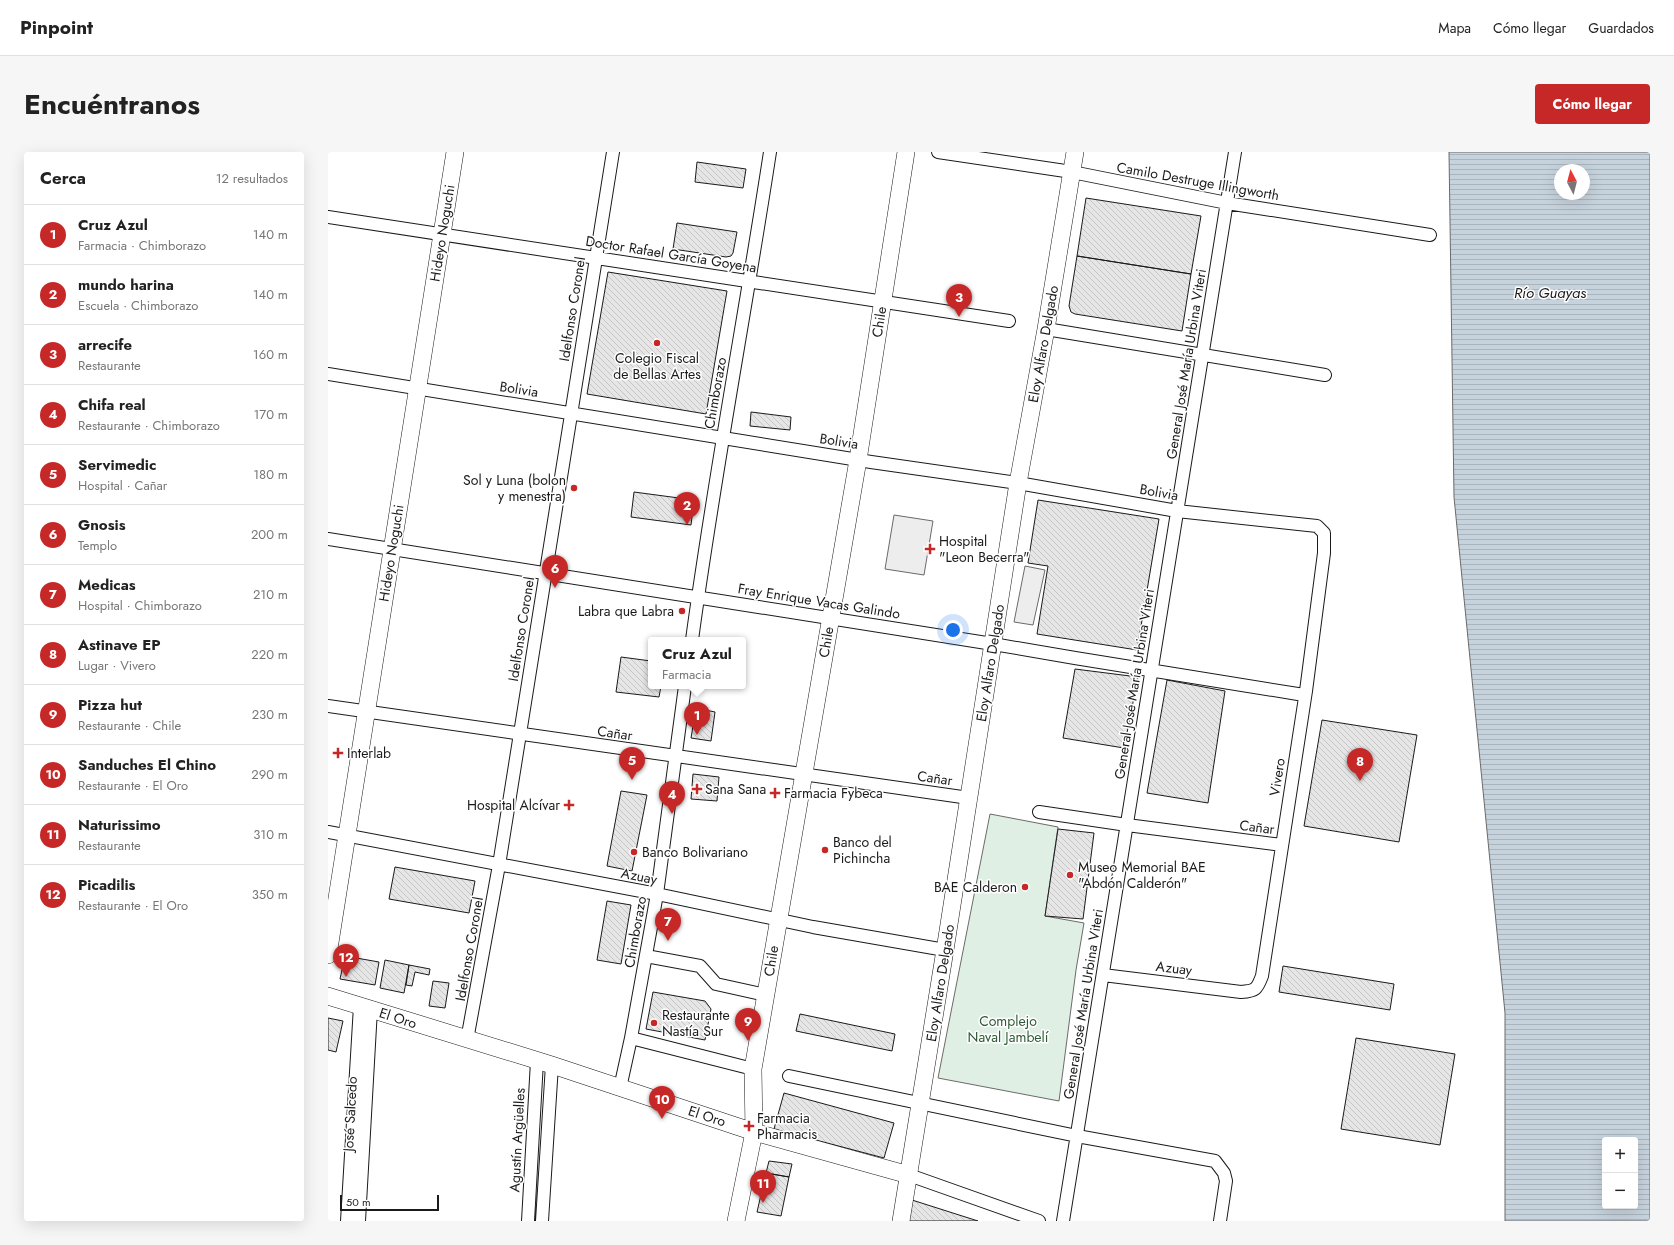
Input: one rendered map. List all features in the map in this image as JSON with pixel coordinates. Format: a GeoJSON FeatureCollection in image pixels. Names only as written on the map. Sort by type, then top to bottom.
{"type":"FeatureCollection","features":[{"type":"Feature","properties":{"kind":"main road","name":"Hideyo Noguchi"},"geometry":{"type":"LineString","coordinates":[[328,955],[455,152]]}},
{"type":"Feature","properties":{"kind":"main road","name":"Chile"},"geometry":{"type":"LineString","coordinates":[[736,1221],[754,1132],[753,1070],[858,460],[906,152]]}},
{"type":"Feature","properties":{"kind":"main road","name":"Eloy Alfaro Delgado"},"geometry":{"type":"LineString","coordinates":[[901,1221],[1018,483],[1046,329],[1075,152]]}},
{"type":"Feature","properties":{"kind":"main road","name":"El Oro"},"geometry":{"type":"LineString","coordinates":[[328,996],[544,1063],[754,1132],[909,1175]]}},
{"type":"Feature","properties":{"kind":"street","name":"Idelfonso Coronel"},"geometry":{"type":"LineString","coordinates":[[467,1040],[499,865],[613,152]]}},
{"type":"Feature","properties":{"kind":"street","name":"Chimborazo"},"geometry":{"type":"LineString","coordinates":[[692,637],[723,438],[770,152]]}},
{"type":"Feature","properties":{"kind":"street","name":"Camilo Destruge Illingworth"},"geometry":{"type":"LineString","coordinates":[[938,152],[1072,172],[1227,203],[1430,235]]}},
{"type":"Feature","properties":{"kind":"street","name":"General José María Urbina Viteri"},"geometry":{"type":"LineString","coordinates":[[1063,1221],[1235,152]]}},
{"type":"Feature","properties":{"kind":"street","name":"Doctor Rafael García Goyena"},"geometry":{"type":"LineString","coordinates":[[328,216],[1009,321]]}},
{"type":"Feature","properties":{"kind":"street"},"geometry":{"type":"LineString","coordinates":[[1046,329],[1325,375]]}},
{"type":"Feature","properties":{"kind":"street","name":"Bolivia"},"geometry":{"type":"LineString","coordinates":[[328,374],[571,412],[858,460],[1018,483],[1177,511],[1317,526],[1324,533],[1324,553]]}},
{"type":"Feature","properties":{"kind":"street","name":"Fray Enrique Vacas Galindo"},"geometry":{"type":"LineString","coordinates":[[328,539],[1305,693]]}},
{"type":"Feature","properties":{"kind":"street","name":"Vivero"},"geometry":{"type":"LineString","coordinates":[[1241,992],[1253,991],[1258,986],[1262,976],[1305,693],[1324,553]]}},
{"type":"Feature","properties":{"kind":"street","name":"Chimborazo"},"geometry":{"type":"LineString","coordinates":[[620,1088],[631,1038],[657,894],[685,689]]}},
{"type":"Feature","properties":{"kind":"street","name":"Cañar"},"geometry":{"type":"LineString","coordinates":[[328,706],[969,798]]}},
{"type":"Feature","properties":{"kind":"street","name":"Cañar"},"geometry":{"type":"LineString","coordinates":[[1039,812],[1282,845]]}},
{"type":"Feature","properties":{"kind":"street","name":"Azuay"},"geometry":{"type":"LineString","coordinates":[[328,832],[657,894],[778,920],[945,950]]}},
{"type":"Feature","properties":{"kind":"street"},"geometry":{"type":"LineString","coordinates":[[646,956],[700,966],[716,984],[766,995]]}},
{"type":"Feature","properties":{"kind":"street","name":"Azuay"},"geometry":{"type":"LineString","coordinates":[[1103,975],[1241,992]]}},
{"type":"Feature","properties":{"kind":"street","name":"José Salcedo"},"geometry":{"type":"LineString","coordinates":[[347,1221],[358,1134],[366,1008]]}},
{"type":"Feature","properties":{"kind":"street"},"geometry":{"type":"LineString","coordinates":[[631,1038],[753,1070]]}},
{"type":"Feature","properties":{"kind":"street","name":"Agustín Argüelles"},"geometry":{"type":"LineString","coordinates":[[528,1221],[529,1199],[544,1063]]}},
{"type":"Feature","properties":{"kind":"street","name":"Agustín Argüelles"},"geometry":{"type":"LineString","coordinates":[[542,1221],[544,1063]]}},
{"type":"Feature","properties":{"kind":"street"},"geometry":{"type":"LineString","coordinates":[[789,1076],[1077,1136],[1215,1161],[1224,1173],[1226,1181],[1220,1221]]}},
{"type":"Feature","properties":{"kind":"street","name":"José Salcedo"},"geometry":{"type":"LineString","coordinates":[[358,1134],[359,1221]]}},
{"type":"Feature","properties":{"kind":"street","name":"El Oro"},"geometry":{"type":"LineString","coordinates":[[909,1175],[1040,1221]]}},
{"type":"Feature","properties":{"kind":"street"},"geometry":{"type":"LineString","coordinates":[[529,1199],[543,1200]]}},
{"type":"Feature","properties":{"kind":"green space","name":"Complejo Naval Jambelí"},"geometry":{"type":"Polygon","coordinates":[[[990,814],[1058,827],[1045,916],[1084,923],[1076,970],[1059,1101],[938,1078],[990,814]]]}},
{"type":"Feature","properties":{"kind":"shaded area"},"geometry":{"type":"Polygon","coordinates":[[[894,515],[933,521],[924,575],[885,569],[894,515]]]}},
{"type":"Feature","properties":{"kind":"shaded area"},"geometry":{"type":"Polygon","coordinates":[[[1025,566],[1045,570],[1033,625],[1014,622],[1025,566]]]}},
{"type":"Feature","properties":{"kind":"water","name":"Río Guayas"},"geometry":{"type":"Polygon","coordinates":[[[1449,152],[1650,152],[1650,1221],[1505,1221],[1505,1013],[1454,497],[1449,152]]]}},
{"type":"Feature","properties":{"kind":"building"},"geometry":{"type":"Polygon","coordinates":[[[697,162],[746,169],[743,188],[695,182],[697,162]]]}},
{"type":"Feature","properties":{"kind":"building"},"geometry":{"type":"Polygon","coordinates":[[[1086,198],[1201,216],[1191,274],[1077,256],[1086,198]]]}},
{"type":"Feature","properties":{"kind":"building"},"geometry":{"type":"Polygon","coordinates":[[[677,223],[737,232],[733,253],[731,256],[726,257],[673,249],[677,223]]]}},
{"type":"Feature","properties":{"kind":"building"},"geometry":{"type":"Polygon","coordinates":[[[1077,256],[1191,274],[1182,331],[1075,314],[1071,312],[1069,306],[1077,256]]]}},
{"type":"Feature","properties":{"kind":"building","name":"Colegio Fiscal de Bellas Artes"},"geometry":{"type":"Polygon","coordinates":[[[608,272],[727,291],[706,414],[587,394],[608,272]]]}},
{"type":"Feature","properties":{"kind":"building"},"geometry":{"type":"Polygon","coordinates":[[[751,412],[791,417],[790,430],[750,426],[751,412]]]}},
{"type":"Feature","properties":{"kind":"building"},"geometry":{"type":"Polygon","coordinates":[[[634,492],[694,500],[691,525],[631,517],[634,492]]]}},
{"type":"Feature","properties":{"kind":"building"},"geometry":{"type":"Polygon","coordinates":[[[1038,500],[1159,519],[1137,650],[1037,634],[1048,566],[1028,563],[1038,500]]]}},
{"type":"Feature","properties":{"kind":"building"},"geometry":{"type":"Polygon","coordinates":[[[621,657],[648,661],[648,689],[660,689],[659,697],[616,692],[621,657]]]}},
{"type":"Feature","properties":{"kind":"building"},"geometry":{"type":"Polygon","coordinates":[[[1075,669],[1138,677],[1124,748],[1063,738],[1075,669]]]}},
{"type":"Feature","properties":{"kind":"building"},"geometry":{"type":"Polygon","coordinates":[[[1167,680],[1225,691],[1208,803],[1147,793],[1167,680]]]}},
{"type":"Feature","properties":{"kind":"building"},"geometry":{"type":"Polygon","coordinates":[[[696,708],[715,712],[711,741],[691,738],[696,708]]]}},
{"type":"Feature","properties":{"kind":"building"},"geometry":{"type":"Polygon","coordinates":[[[1322,720],[1417,735],[1399,842],[1304,826],[1322,720]]]}},
{"type":"Feature","properties":{"kind":"building"},"geometry":{"type":"Polygon","coordinates":[[[693,774],[719,777],[717,801],[691,799],[693,774]]]}},
{"type":"Feature","properties":{"kind":"building"},"geometry":{"type":"Polygon","coordinates":[[[621,791],[647,795],[632,871],[607,866],[621,791]]]}},
{"type":"Feature","properties":{"kind":"building","name":"Museo Memorial BAE \"Abdón Calderón\""},"geometry":{"type":"Polygon","coordinates":[[[1058,829],[1094,833],[1083,919],[1045,916],[1058,829]]]}},
{"type":"Feature","properties":{"kind":"building"},"geometry":{"type":"Polygon","coordinates":[[[395,867],[475,881],[469,913],[389,899],[395,867]]]}},
{"type":"Feature","properties":{"kind":"building"},"geometry":{"type":"Polygon","coordinates":[[[607,901],[631,905],[621,964],[597,960],[607,901]]]}},
{"type":"Feature","properties":{"kind":"building"},"geometry":{"type":"Polygon","coordinates":[[[345,956],[379,962],[375,985],[340,979],[345,956]]]}},
{"type":"Feature","properties":{"kind":"building"},"geometry":{"type":"Polygon","coordinates":[[[385,960],[409,965],[404,993],[380,988],[385,960]]]}},
{"type":"Feature","properties":{"kind":"building"},"geometry":{"type":"Polygon","coordinates":[[[409,965],[430,969],[429,975],[415,972],[412,986],[406,985],[409,965]]]}},
{"type":"Feature","properties":{"kind":"building"},"geometry":{"type":"Polygon","coordinates":[[[1283,966],[1394,984],[1390,1010],[1279,992],[1283,966]]]}},
{"type":"Feature","properties":{"kind":"building"},"geometry":{"type":"Polygon","coordinates":[[[433,981],[449,983],[445,1008],[429,1006],[433,981]]]}},
{"type":"Feature","properties":{"kind":"building"},"geometry":{"type":"Polygon","coordinates":[[[653,992],[705,1001],[711,1009],[705,1040],[646,1029],[653,992]]]}},
{"type":"Feature","properties":{"kind":"building"},"geometry":{"type":"Polygon","coordinates":[[[800,1014],[895,1034],[892,1051],[796,1031],[800,1014]]]}},
{"type":"Feature","properties":{"kind":"building"},"geometry":{"type":"Polygon","coordinates":[[[328,1018],[343,1021],[336,1052],[328,1050],[328,1018]]]}},
{"type":"Feature","properties":{"kind":"building"},"geometry":{"type":"Polygon","coordinates":[[[1356,1038],[1455,1054],[1440,1145],[1341,1129],[1356,1038]]]}},
{"type":"Feature","properties":{"kind":"building"},"geometry":{"type":"Polygon","coordinates":[[[784,1093],[894,1123],[884,1158],[774,1129],[784,1093]]]}},
{"type":"Feature","properties":{"kind":"building"},"geometry":{"type":"Polygon","coordinates":[[[769,1161],[792,1164],[789,1177],[766,1173],[769,1161]]]}},
{"type":"Feature","properties":{"kind":"building"},"geometry":{"type":"Polygon","coordinates":[[[766,1173],[789,1177],[781,1216],[757,1212],[766,1173]]]}},
{"type":"Feature","properties":{"kind":"building"},"geometry":{"type":"Polygon","coordinates":[[[912,1200],[978,1221],[909,1221],[912,1200]]]}},
{"type":"Feature","properties":{"kind":"place","name":"arrecife"},"geometry":{"type":"Point","coordinates":[959,317]}},
{"type":"Feature","properties":{"kind":"place","name":"Colegio Fiscal de Bellas Artes"},"geometry":{"type":"Point","coordinates":[657,343]}},
{"type":"Feature","properties":{"kind":"place","name":"Sol y Luna (bolon y menestra)"},"geometry":{"type":"Point","coordinates":[574,488]}},
{"type":"Feature","properties":{"kind":"place","name":"mundo harina"},"geometry":{"type":"Point","coordinates":[687,525]}},
{"type":"Feature","properties":{"kind":"place","name":"Hospital \"Leon Becerra\""},"geometry":{"type":"Point","coordinates":[930,549]}},
{"type":"Feature","properties":{"kind":"place","name":"Gnosis"},"geometry":{"type":"Point","coordinates":[555,588]}},
{"type":"Feature","properties":{"kind":"place","name":"Labra que Labra"},"geometry":{"type":"Point","coordinates":[682,611]}},
{"type":"Feature","properties":{"kind":"place","name":"Cruz Azul"},"geometry":{"type":"Point","coordinates":[697,735]}},
{"type":"Feature","properties":{"kind":"place","name":"Interlab"},"geometry":{"type":"Point","coordinates":[338,753]}},
{"type":"Feature","properties":{"kind":"place","name":"Servimedic"},"geometry":{"type":"Point","coordinates":[632,780]}},
{"type":"Feature","properties":{"kind":"place","name":"Astinave EP"},"geometry":{"type":"Point","coordinates":[1360,781]}},
{"type":"Feature","properties":{"kind":"place","name":"Sana Sana"},"geometry":{"type":"Point","coordinates":[697,789]}},
{"type":"Feature","properties":{"kind":"place","name":"Farmacia Fybeca"},"geometry":{"type":"Point","coordinates":[775,793]}},
{"type":"Feature","properties":{"kind":"place","name":"Hospital Alcívar"},"geometry":{"type":"Point","coordinates":[569,805]}},
{"type":"Feature","properties":{"kind":"place","name":"Chifa real"},"geometry":{"type":"Point","coordinates":[672,814]}},
{"type":"Feature","properties":{"kind":"place","name":"Banco del Pichincha"},"geometry":{"type":"Point","coordinates":[825,850]}},
{"type":"Feature","properties":{"kind":"place","name":"Banco Bolivariano"},"geometry":{"type":"Point","coordinates":[634,852]}},
{"type":"Feature","properties":{"kind":"place","name":"Museo Memorial BAE \"Abdón Calderón\""},"geometry":{"type":"Point","coordinates":[1070,875]}},
{"type":"Feature","properties":{"kind":"place","name":"BAE Calderon"},"geometry":{"type":"Point","coordinates":[1025,887]}},
{"type":"Feature","properties":{"kind":"place","name":"Medicas"},"geometry":{"type":"Point","coordinates":[668,941]}},
{"type":"Feature","properties":{"kind":"place","name":"Picadilis"},"geometry":{"type":"Point","coordinates":[346,977]}},
{"type":"Feature","properties":{"kind":"place","name":"Restaurante Nastía Sur"},"geometry":{"type":"Point","coordinates":[654,1023]}},
{"type":"Feature","properties":{"kind":"place","name":"Pizza hut"},"geometry":{"type":"Point","coordinates":[748,1041]}},
{"type":"Feature","properties":{"kind":"place","name":"Sanduches El Chino"},"geometry":{"type":"Point","coordinates":[662,1119]}},
{"type":"Feature","properties":{"kind":"place","name":"Farmacia Pharmacis"},"geometry":{"type":"Point","coordinates":[749,1126]}},
{"type":"Feature","properties":{"kind":"place","name":"Naturissimo"},"geometry":{"type":"Point","coordinates":[763,1203]}}]}
